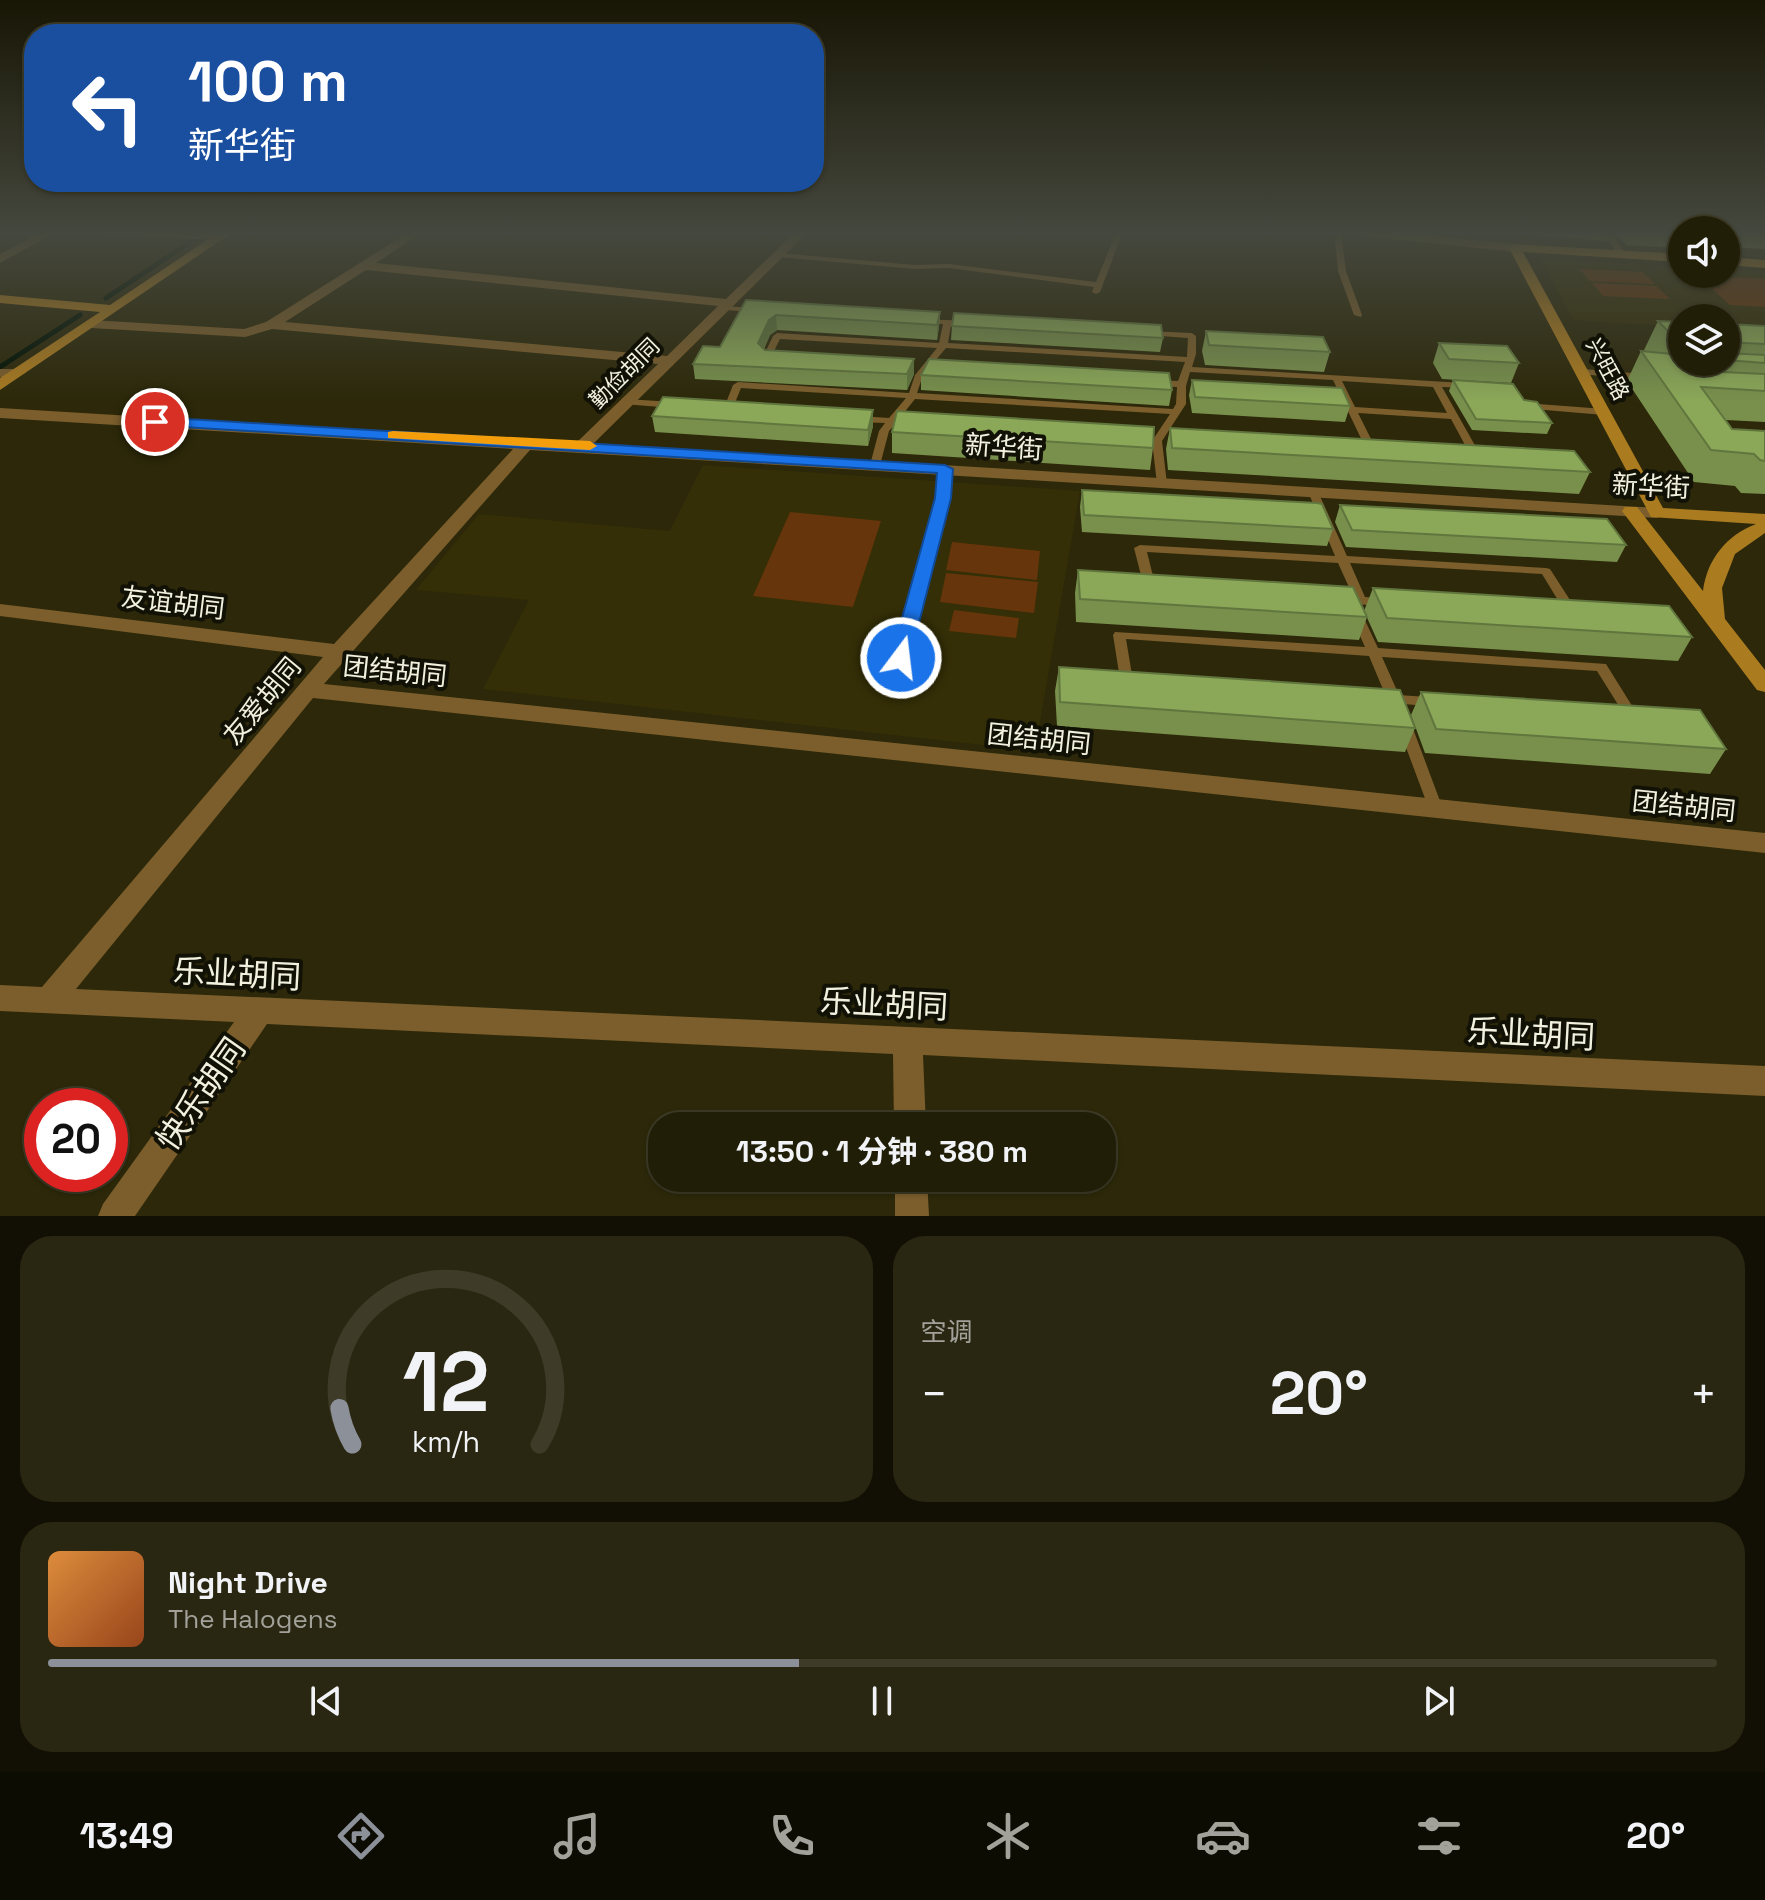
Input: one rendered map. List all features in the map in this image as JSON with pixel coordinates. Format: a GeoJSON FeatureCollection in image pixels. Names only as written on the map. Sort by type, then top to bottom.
{"type":"FeatureCollection","features":[{"type":"Feature","properties":{"kind":"street"},"geometry":{"type":"LineString","coordinates":[[0,385],[144,289]]}},
{"type":"Feature","properties":{"kind":"street"},"geometry":{"type":"LineString","coordinates":[[91,324],[245,333],[271,325],[328,289]]}},
{"type":"Feature","properties":{"kind":"street"},"geometry":{"type":"LineString","coordinates":[[570,289],[726,306]]}},
{"type":"Feature","properties":{"kind":"street","name":"勤俭胡同"},"geometry":{"type":"LineString","coordinates":[[583,445],[744,289]]}},
{"type":"Feature","properties":{"kind":"street","name":"兴旺路"},"geometry":{"type":"LineString","coordinates":[[1537,289],[1657,513]]}},
{"type":"Feature","properties":{"kind":"street"},"geometry":{"type":"LineString","coordinates":[[0,299],[114,309]]}},
{"type":"Feature","properties":{"kind":"street"},"geometry":{"type":"LineString","coordinates":[[271,325],[667,360]]}},
{"type":"Feature","properties":{"kind":"street"},"geometry":{"type":"LineString","coordinates":[[0,373],[18,373]]}},
{"type":"Feature","properties":{"kind":"street","name":"新华街"},"geometry":{"type":"LineString","coordinates":[[0,413],[583,445],[1314,494],[1765,519]]}},
{"type":"Feature","properties":{"kind":"street","name":"友爱胡同"},"geometry":{"type":"LineString","coordinates":[[48,1001],[339,652],[527,443]]}},
{"type":"Feature","properties":{"kind":"street"},"geometry":{"type":"LineString","coordinates":[[1631,511],[1765,685]]}},
{"type":"Feature","properties":{"kind":"street"},"geometry":{"type":"LineString","coordinates":[[1720,629],[1711,590],[1723,553],[1751,531],[1765,527]]}},
{"type":"Feature","properties":{"kind":"street","name":"友谊胡同"},"geometry":{"type":"LineString","coordinates":[[0,610],[339,652]]}},
{"type":"Feature","properties":{"kind":"street","name":"团结胡同"},"geometry":{"type":"LineString","coordinates":[[307,690],[1765,843]]}},
{"type":"Feature","properties":{"kind":"street","name":"乐业胡同"},"geometry":{"type":"LineString","coordinates":[[0,998],[1765,1081]]}},
{"type":"Feature","properties":{"kind":"street","name":"快乐胡同"},"geometry":{"type":"LineString","coordinates":[[115,1216],[259,1011]]}},
{"type":"Feature","properties":{"kind":"street"},"geometry":{"type":"LineString","coordinates":[[908,1042],[910,1112]]}},
{"type":"Feature","properties":{"kind":"street"},"geometry":{"type":"LineString","coordinates":[[911,1192],[912,1216]]}},
{"type":"Feature","properties":{"kind":"lane"},"geometry":{"type":"LineString","coordinates":[[1348,289],[1358,315]]}},
{"type":"Feature","properties":{"kind":"lane"},"geometry":{"type":"LineString","coordinates":[[726,306],[765,311]]}},
{"type":"Feature","properties":{"kind":"lane"},"geometry":{"type":"LineString","coordinates":[[917,320],[978,324]]}},
{"type":"Feature","properties":{"kind":"lane"},"geometry":{"type":"LineString","coordinates":[[875,465],[884,431],[912,396],[919,375],[943,346],[947,322]]}},
{"type":"Feature","properties":{"kind":"lane"},"geometry":{"type":"LineString","coordinates":[[1131,333],[1192,336],[1195,351],[1180,386],[1181,404],[1158,440],[1162,484]]}},
{"type":"Feature","properties":{"kind":"lane"},"geometry":{"type":"LineString","coordinates":[[781,360],[766,359],[777,336],[1483,387]]}},
{"type":"Feature","properties":{"kind":"lane"},"geometry":{"type":"LineString","coordinates":[[912,368],[943,370]]}},
{"type":"Feature","properties":{"kind":"lane"},"geometry":{"type":"LineString","coordinates":[[1583,372],[1661,378]]}},
{"type":"Feature","properties":{"kind":"lane"},"geometry":{"type":"LineString","coordinates":[[1336,378],[1373,453]]}},
{"type":"Feature","properties":{"kind":"lane"},"geometry":{"type":"LineString","coordinates":[[1149,383],[1194,389]]}},
{"type":"Feature","properties":{"kind":"lane"},"geometry":{"type":"LineString","coordinates":[[1436,384],[1478,459]]}},
{"type":"Feature","properties":{"kind":"lane"},"geometry":{"type":"LineString","coordinates":[[729,408],[738,385],[1177,412]]}},
{"type":"Feature","properties":{"kind":"lane"},"geometry":{"type":"LineString","coordinates":[[1331,397],[1346,398]]}},
{"type":"Feature","properties":{"kind":"lane"},"geometry":{"type":"LineString","coordinates":[[1519,397],[1524,406],[1604,412]]}},
{"type":"Feature","properties":{"kind":"lane"},"geometry":{"type":"LineString","coordinates":[[626,402],[685,406]]}},
{"type":"Feature","properties":{"kind":"lane"},"geometry":{"type":"LineString","coordinates":[[714,408],[744,410]]}},
{"type":"Feature","properties":{"kind":"lane"},"geometry":{"type":"LineString","coordinates":[[1352,410],[1454,416]]}},
{"type":"Feature","properties":{"kind":"lane"},"geometry":{"type":"LineString","coordinates":[[849,418],[926,423]]}},
{"type":"Feature","properties":{"kind":"lane"},"geometry":{"type":"LineString","coordinates":[[1143,437],[1172,442]]}},
{"type":"Feature","properties":{"kind":"lane"},"geometry":{"type":"LineString","coordinates":[[1357,453],[1388,454]]}},
{"type":"Feature","properties":{"kind":"lane"},"geometry":{"type":"LineString","coordinates":[[1463,458],[1494,460]]}},
{"type":"Feature","properties":{"kind":"lane"},"geometry":{"type":"LineString","coordinates":[[901,658],[943,498],[945,469]]}},
{"type":"Feature","properties":{"kind":"lane"},"geometry":{"type":"LineString","coordinates":[[1314,494],[1343,559],[1373,652],[1395,699],[1436,809]]}},
{"type":"Feature","properties":{"kind":"lane"},"geometry":{"type":"LineString","coordinates":[[1140,548],[1546,571],[1573,614],[1354,598],[1150,587],[1140,548]]}},
{"type":"Feature","properties":{"kind":"lane"},"geometry":{"type":"LineString","coordinates":[[1119,635],[1601,667],[1632,717],[1395,699],[1126,679],[1119,635]]}},
{"type":"Feature","properties":{"kind":"shaded area"},"geometry":{"type":"Polygon","coordinates":[[[1557,289],[1765,289],[1765,332],[1740,330],[1740,304],[1668,304],[1668,326],[1574,320],[1557,289]]]}},
{"type":"Feature","properties":{"kind":"shaded area"},"geometry":{"type":"Polygon","coordinates":[[[1597,289],[1659,289],[1670,299],[1603,296],[1597,289]]]}},
{"type":"Feature","properties":{"kind":"shaded area"},"geometry":{"type":"Polygon","coordinates":[[[1712,289],[1765,289],[1765,307],[1729,304],[1712,289]]]}},
{"type":"Feature","properties":{"kind":"shaded area"},"geometry":{"type":"Polygon","coordinates":[[[703,465],[1080,491],[1035,751],[483,689],[529,600],[416,590],[479,514],[670,531],[703,465]]]}},
{"type":"Feature","properties":{"kind":"shaded area"},"geometry":{"type":"Polygon","coordinates":[[[790,512],[881,521],[853,607],[753,596],[790,512]]]}},
{"type":"Feature","properties":{"kind":"shaded area"},"geometry":{"type":"Polygon","coordinates":[[[952,542],[1040,551],[1037,580],[946,570],[952,542]]]}},
{"type":"Feature","properties":{"kind":"shaded area"},"geometry":{"type":"Polygon","coordinates":[[[946,573],[1038,582],[1034,613],[940,602],[946,573]]]}},
{"type":"Feature","properties":{"kind":"shaded area"},"geometry":{"type":"Polygon","coordinates":[[[954,610],[1019,618],[1016,638],[949,631],[954,610]]]}},
{"type":"Feature","properties":{"kind":"building"},"geometry":{"type":"Polygon","coordinates":[[[746,300],[940,312],[937,325],[776,315],[769,320],[758,343],[765,350],[914,359],[907,374],[693,364],[703,346],[720,347],[746,300]]]}},
{"type":"Feature","properties":{"kind":"building"},"geometry":{"type":"Polygon","coordinates":[[[954,313],[1161,325],[1163,338],[952,326],[954,313]]]}},
{"type":"Feature","properties":{"kind":"building"},"geometry":{"type":"Polygon","coordinates":[[[1658,321],[1668,321],[1668,331],[1658,321]]]}},
{"type":"Feature","properties":{"kind":"building"},"geometry":{"type":"Polygon","coordinates":[[[1740,325],[1765,326],[1765,344],[1740,343],[1740,325]]]}},
{"type":"Feature","properties":{"kind":"building"},"geometry":{"type":"Polygon","coordinates":[[[1206,331],[1323,337],[1330,352],[1209,345],[1206,331]]]}},
{"type":"Feature","properties":{"kind":"building"},"geometry":{"type":"Polygon","coordinates":[[[1439,343],[1507,346],[1519,363],[1449,359],[1439,343]]]}},
{"type":"Feature","properties":{"kind":"building"},"geometry":{"type":"Polygon","coordinates":[[[1641,351],[1668,354],[1668,376],[1765,374],[1765,391],[1701,387],[1732,429],[1765,431],[1765,461],[1754,454],[1711,450],[1641,351]]]}},
{"type":"Feature","properties":{"kind":"building"},"geometry":{"type":"Polygon","coordinates":[[[1740,354],[1765,355],[1765,363],[1740,361],[1740,354]]]}},
{"type":"Feature","properties":{"kind":"building"},"geometry":{"type":"Polygon","coordinates":[[[929,359],[1169,373],[1172,390],[921,375],[929,359]]]}},
{"type":"Feature","properties":{"kind":"building"},"geometry":{"type":"Polygon","coordinates":[[[1192,380],[1342,388],[1350,406],[1195,397],[1192,380]]]}},
{"type":"Feature","properties":{"kind":"building"},"geometry":{"type":"Polygon","coordinates":[[[1453,380],[1513,384],[1524,400],[1537,402],[1552,423],[1476,419],[1453,380]]]}},
{"type":"Feature","properties":{"kind":"building"},"geometry":{"type":"Polygon","coordinates":[[[663,397],[873,410],[868,430],[652,416],[663,397]]]}},
{"type":"Feature","properties":{"kind":"building"},"geometry":{"type":"Polygon","coordinates":[[[897,411],[1154,427],[1153,448],[892,432],[897,411]]]}},
{"type":"Feature","properties":{"kind":"building"},"geometry":{"type":"Polygon","coordinates":[[[1170,428],[1574,451],[1590,472],[1172,448],[1170,428]]]}},
{"type":"Feature","properties":{"kind":"building"},"geometry":{"type":"Polygon","coordinates":[[[1082,490],[1317,503],[1322,504],[1333,529],[1084,515],[1082,490]]]}},
{"type":"Feature","properties":{"kind":"building"},"geometry":{"type":"Polygon","coordinates":[[[1340,505],[1607,519],[1626,545],[1352,530],[1340,505]]]}},
{"type":"Feature","properties":{"kind":"building"},"geometry":{"type":"Polygon","coordinates":[[[1078,570],[1353,587],[1367,617],[1080,599],[1078,570]]]}},
{"type":"Feature","properties":{"kind":"building"},"geometry":{"type":"Polygon","coordinates":[[[1373,588],[1669,606],[1692,637],[1387,618],[1373,588]]]}},
{"type":"Feature","properties":{"kind":"building"},"geometry":{"type":"Polygon","coordinates":[[[1059,667],[1400,690],[1415,728],[1060,702],[1059,667]]]}},
{"type":"Feature","properties":{"kind":"building"},"geometry":{"type":"Polygon","coordinates":[[[1421,692],[1700,710],[1726,749],[1436,729],[1421,692]]]}},
{"type":"Feature","properties":{"kind":"waterway"},"geometry":{"type":"LineString","coordinates":[[106,298],[120,289]]}},
{"type":"Feature","properties":{"kind":"waterway"},"geometry":{"type":"LineString","coordinates":[[0,367],[80,315]]}},
{"type":"Feature","properties":{"kind":"slow traffic"},"geometry":{"type":"LineString","coordinates":[[393,435],[590,446]]}},
{"type":"Feature","properties":{"kind":"route"},"geometry":{"type":"LineString","coordinates":[[155,422],[583,445],[945,469],[943,498],[901,658]]}}]}
